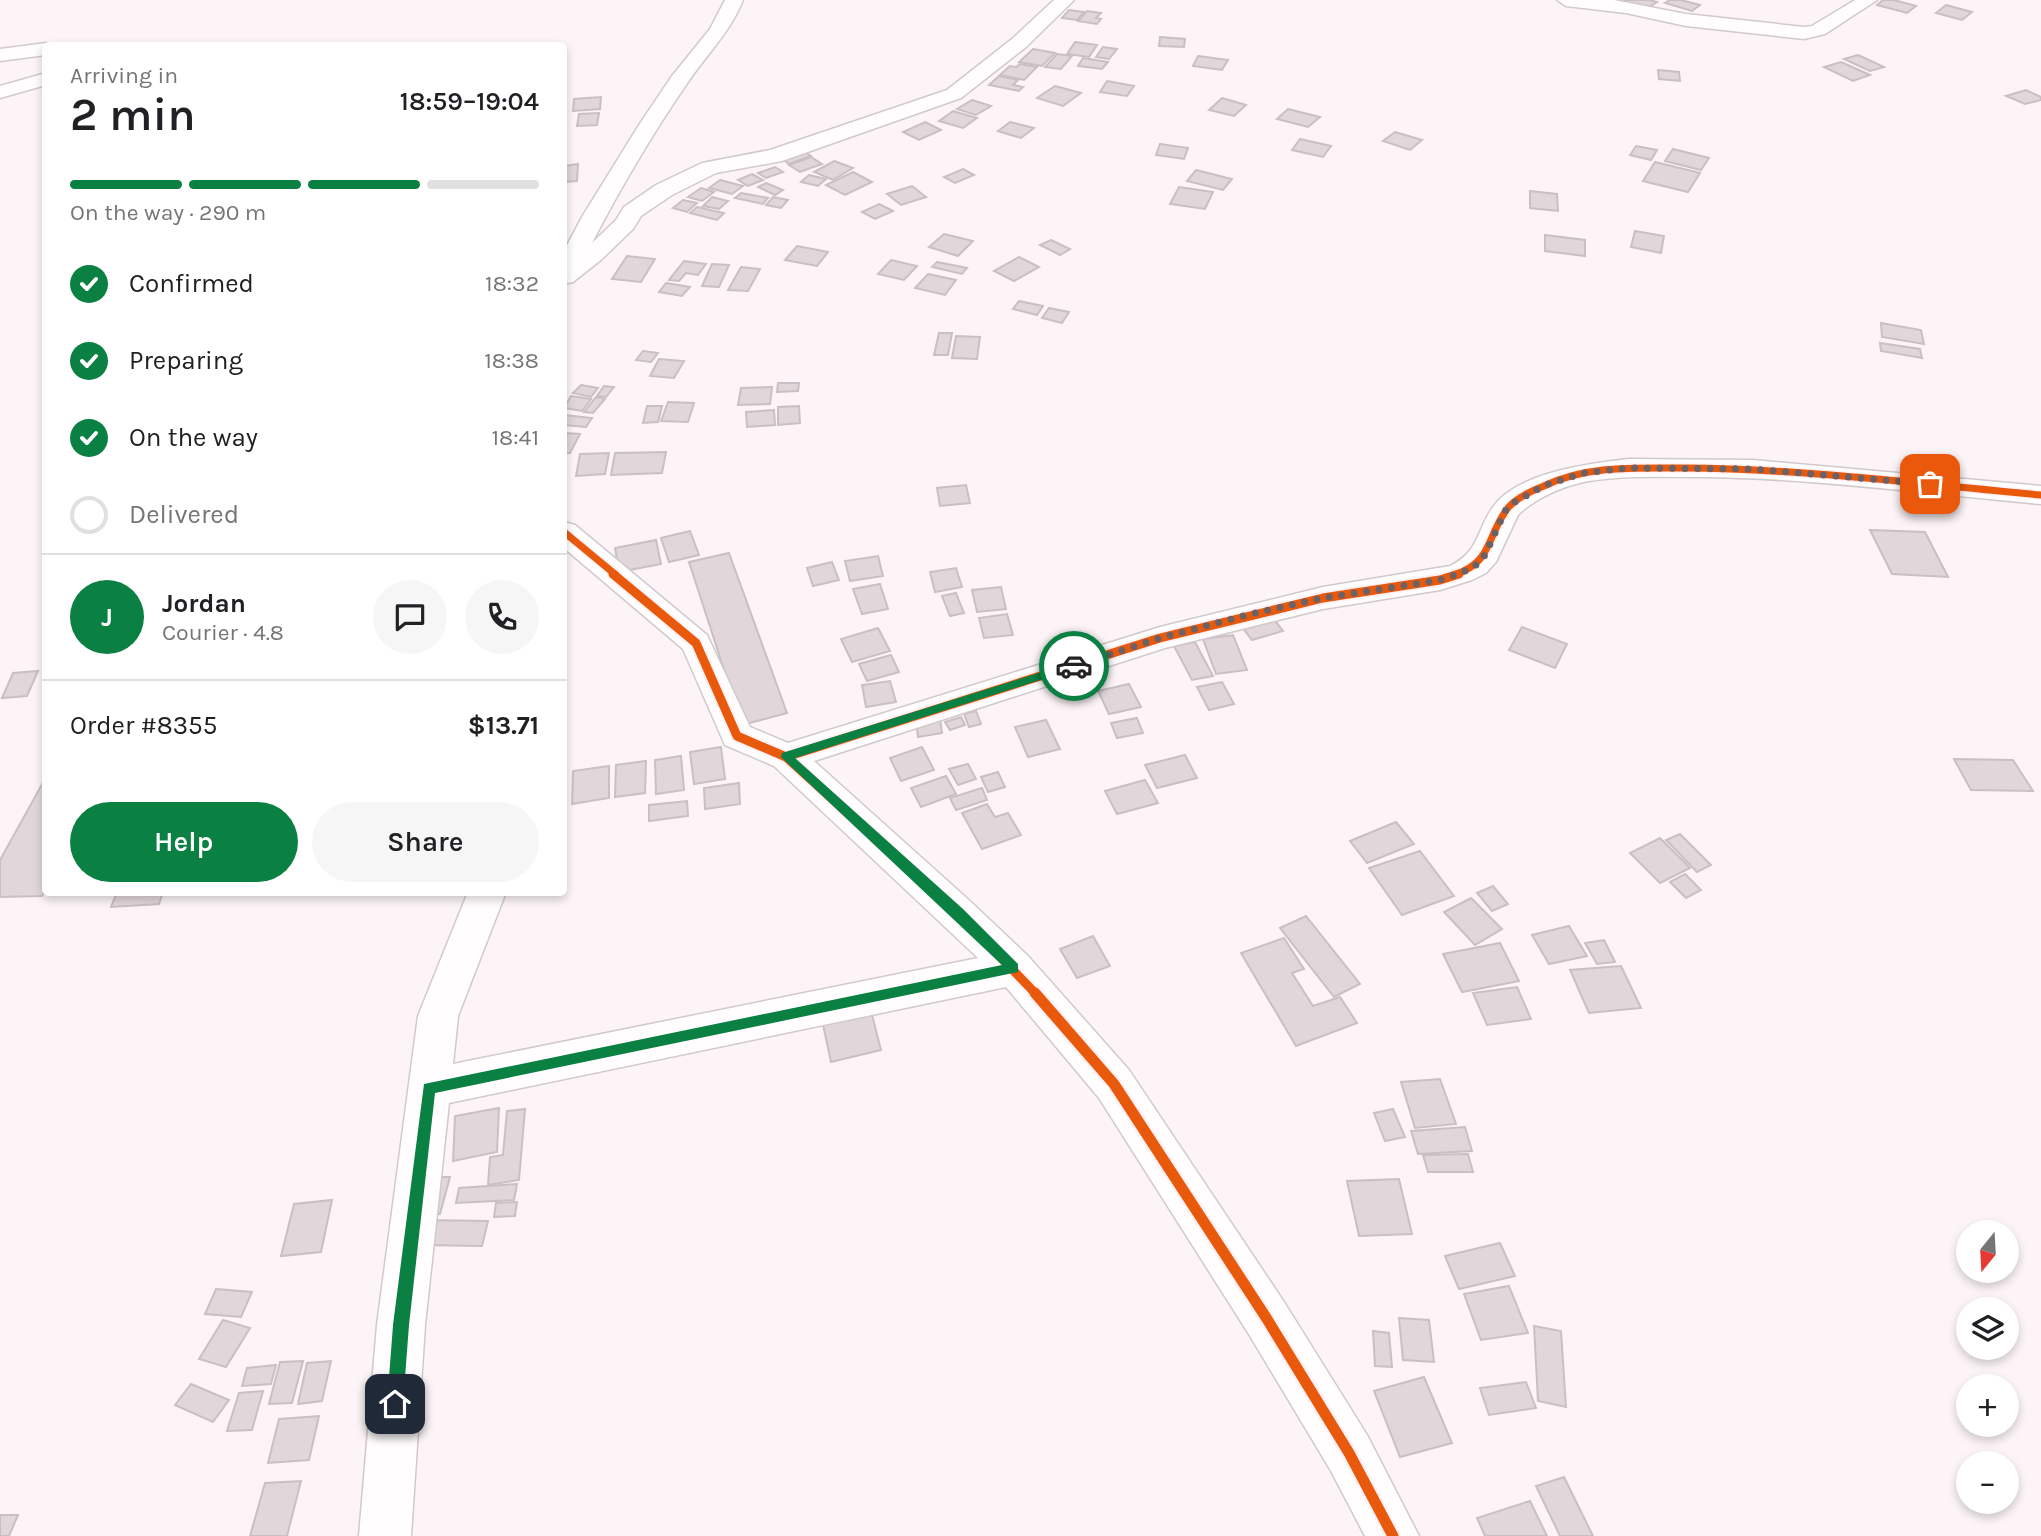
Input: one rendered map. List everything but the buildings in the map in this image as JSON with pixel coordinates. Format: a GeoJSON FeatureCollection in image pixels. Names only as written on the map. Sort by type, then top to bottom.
{"type":"FeatureCollection","features":[{"type":"Feature","properties":{"kind":"street"},"geometry":{"type":"LineString","coordinates":[[567,269],[615,178],[680,79],[722,24],[734,0]]}},
{"type":"Feature","properties":{"kind":"street"},"geometry":{"type":"LineString","coordinates":[[567,273],[594,254],[625,224],[632,212],[664,190],[710,168],[774,156],[872,124],[954,93],[1019,43],[1065,0]]}},
{"type":"Feature","properties":{"kind":"street"},"geometry":{"type":"LineString","coordinates":[[1566,0],[1626,7],[1686,20],[1804,33],[1818,30],[1868,0]]}},
{"type":"Feature","properties":{"kind":"street"},"geometry":{"type":"LineString","coordinates":[[0,55],[42,50]]}},
{"type":"Feature","properties":{"kind":"street"},"geometry":{"type":"LineString","coordinates":[[0,92],[42,80]]}},
{"type":"Feature","properties":{"kind":"street"},"geometry":{"type":"LineString","coordinates":[[786,757],[1160,638],[1323,598],[1440,580],[1461,573],[1475,566],[1485,555],[1505,511],[1513,503],[1545,485],[1584,473],[1628,468],[1753,469],[2041,495]]}},
{"type":"Feature","properties":{"kind":"street"},"geometry":{"type":"LineString","coordinates":[[567,535],[696,643],[737,736],[786,757],[948,904],[1014,968],[1114,1084],[1182,1185],[1349,1453],[1393,1536]]}},
{"type":"Feature","properties":{"kind":"street"},"geometry":{"type":"LineString","coordinates":[[385,1536],[401,1325],[438,1016],[485,896]]}},
{"type":"Feature","properties":{"kind":"street"},"geometry":{"type":"LineString","coordinates":[[429,1088],[1014,968]]}},
{"type":"Feature","properties":{"kind":"cycle path"},"geometry":{"type":"LineString","coordinates":[[786,757],[1160,638],[1323,598],[1440,580],[1461,573],[1475,566],[1485,555],[1505,511],[1513,503],[1545,485],[1584,473],[1628,468],[1753,469],[2041,495]]}},
{"type":"Feature","properties":{"kind":"cycle path"},"geometry":{"type":"LineString","coordinates":[[567,535],[696,643],[737,736],[786,757],[958,913],[1014,968],[1114,1084],[1267,1319],[1349,1453],[1393,1536]]}},
{"type":"Feature","properties":{"kind":"way so far"},"geometry":{"type":"LineString","coordinates":[[1074,666],[1160,638],[1251,614],[1323,598],[1440,580],[1461,573],[1475,566],[1485,555],[1505,511],[1513,503],[1545,485],[1584,473],[1628,468],[1753,469],[1930,484]]}},
{"type":"Feature","properties":{"kind":"route"},"geometry":{"type":"LineString","coordinates":[[395,1404],[401,1325],[429,1088],[1014,968],[958,913],[786,757],[936,707],[1074,666]]}}]}
